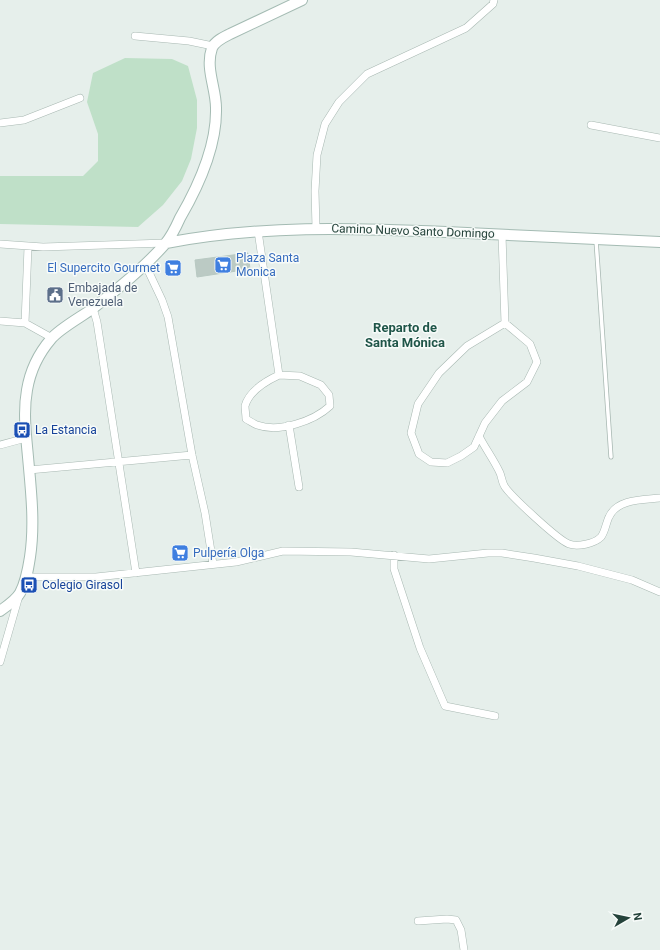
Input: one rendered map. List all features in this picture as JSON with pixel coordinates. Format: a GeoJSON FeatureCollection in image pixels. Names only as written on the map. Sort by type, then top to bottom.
{"type":"FeatureCollection","features":[{"type":"Feature","properties":{"kind":"street"},"geometry":{"type":"LineString","coordinates":[[0,662],[19,594],[27,577],[32,546],[33,515],[25,426],[27,390],[36,360],[52,338],[93,308],[145,264],[166,243],[181,217],[199,182],[212,142],[216,109],[216,96],[210,73],[210,60],[213,46],[230,34],[302,0]]}},
{"type":"Feature","properties":{"kind":"street"},"geometry":{"type":"LineString","coordinates":[[316,228],[315,191],[317,155],[325,124],[339,102],[366,74],[466,28],[492,4],[494,0]]}},
{"type":"Feature","properties":{"kind":"street"},"geometry":{"type":"LineString","coordinates":[[135,36],[189,41],[213,46]]}},
{"type":"Feature","properties":{"kind":"street"},"geometry":{"type":"LineString","coordinates":[[0,123],[24,120],[80,98]]}},
{"type":"Feature","properties":{"kind":"street"},"geometry":{"type":"LineString","coordinates":[[591,125],[660,138]]}},
{"type":"Feature","properties":{"kind":"street","name":"Camino Nuevo Santo Domingo"},"geometry":{"type":"LineString","coordinates":[[166,243],[258,231],[316,228],[355,228],[660,242]]}},
{"type":"Feature","properties":{"kind":"street"},"geometry":{"type":"LineString","coordinates":[[258,231],[279,375]]}},
{"type":"Feature","properties":{"kind":"street"},"geometry":{"type":"LineString","coordinates":[[502,235],[505,323],[530,344],[537,362],[527,382],[502,401],[485,423],[474,447],[461,456],[447,462],[431,462],[419,454],[411,433],[418,404],[439,373],[467,346],[505,323]]}},
{"type":"Feature","properties":{"kind":"street"},"geometry":{"type":"LineString","coordinates":[[0,244],[28,247],[166,243]]}},
{"type":"Feature","properties":{"kind":"street"},"geometry":{"type":"LineString","coordinates":[[25,322],[28,247]]}},
{"type":"Feature","properties":{"kind":"street"},"geometry":{"type":"LineString","coordinates":[[145,264],[162,300],[168,317],[192,455],[205,512],[213,564]]}},
{"type":"Feature","properties":{"kind":"street"},"geometry":{"type":"LineString","coordinates":[[93,308],[97,322],[136,572]]}},
{"type":"Feature","properties":{"kind":"street"},"geometry":{"type":"LineString","coordinates":[[0,321],[25,322],[52,338]]}},
{"type":"Feature","properties":{"kind":"street"},"geometry":{"type":"LineString","coordinates":[[279,375],[300,376],[321,385],[329,395],[330,406],[322,413],[299,424],[277,427],[258,425],[246,419],[245,406],[250,395],[268,380],[279,375]]}},
{"type":"Feature","properties":{"kind":"street"},"geometry":{"type":"LineString","coordinates":[[289,425],[299,488]]}},
{"type":"Feature","properties":{"kind":"street"},"geometry":{"type":"LineString","coordinates":[[479,436],[510,494],[568,544],[589,544],[600,537],[614,508],[623,503],[660,498]]}},
{"type":"Feature","properties":{"kind":"street"},"geometry":{"type":"LineString","coordinates":[[0,445],[26,438]]}},
{"type":"Feature","properties":{"kind":"street"},"geometry":{"type":"LineString","coordinates":[[29,470],[192,455]]}},
{"type":"Feature","properties":{"kind":"street"},"geometry":{"type":"LineString","coordinates":[[27,577],[96,577],[236,562],[283,551],[351,552],[429,559],[502,553],[578,566],[632,580],[660,592]]}},
{"type":"Feature","properties":{"kind":"street"},"geometry":{"type":"LineString","coordinates":[[394,556],[394,569],[420,648],[445,706],[495,716]]}},
{"type":"Feature","properties":{"kind":"street"},"geometry":{"type":"LineString","coordinates":[[0,611],[19,594]]}},
{"type":"Feature","properties":{"kind":"street"},"geometry":{"type":"LineString","coordinates":[[418,921],[447,919],[456,920],[461,930],[464,950]]}},
{"type":"Feature","properties":{"kind":"lane"},"geometry":{"type":"LineString","coordinates":[[596,239],[611,457]]}},
{"type":"Feature","properties":{"kind":"green space"},"geometry":{"type":"Polygon","coordinates":[[[125,58],[172,59],[188,66],[197,100],[197,128],[191,159],[182,181],[163,205],[138,227],[0,224],[0,176],[83,176],[98,161],[98,134],[87,102],[93,73],[125,58]]]}},
{"type":"Feature","properties":{"kind":"building","name":"Plaza Santa Monica"},"geometry":{"type":"Polygon","coordinates":[[[248,253],[250,269],[197,277],[195,260],[248,253]]]}},
{"type":"Feature","properties":{"kind":"place","name":"Plaza Santa Monica"},"geometry":{"type":"Point","coordinates":[223,265]}},
{"type":"Feature","properties":{"kind":"place","name":"El Supercito Gourmet"},"geometry":{"type":"Point","coordinates":[173,268]}},
{"type":"Feature","properties":{"kind":"place","name":"Embajada de Venezuela"},"geometry":{"type":"Point","coordinates":[55,295]}},
{"type":"Feature","properties":{"kind":"place","name":"La Estancia"},"geometry":{"type":"Point","coordinates":[22,430]}},
{"type":"Feature","properties":{"kind":"place","name":"Pulpería Olga"},"geometry":{"type":"Point","coordinates":[180,553]}},
{"type":"Feature","properties":{"kind":"place","name":"Colegio Girasol"},"geometry":{"type":"Point","coordinates":[29,585]}},
{"type":"Feature","properties":{"kind":"district","name":"Reparto de Santa Mónica"},"geometry":{"type":"Point","coordinates":[405,334]}}]}
